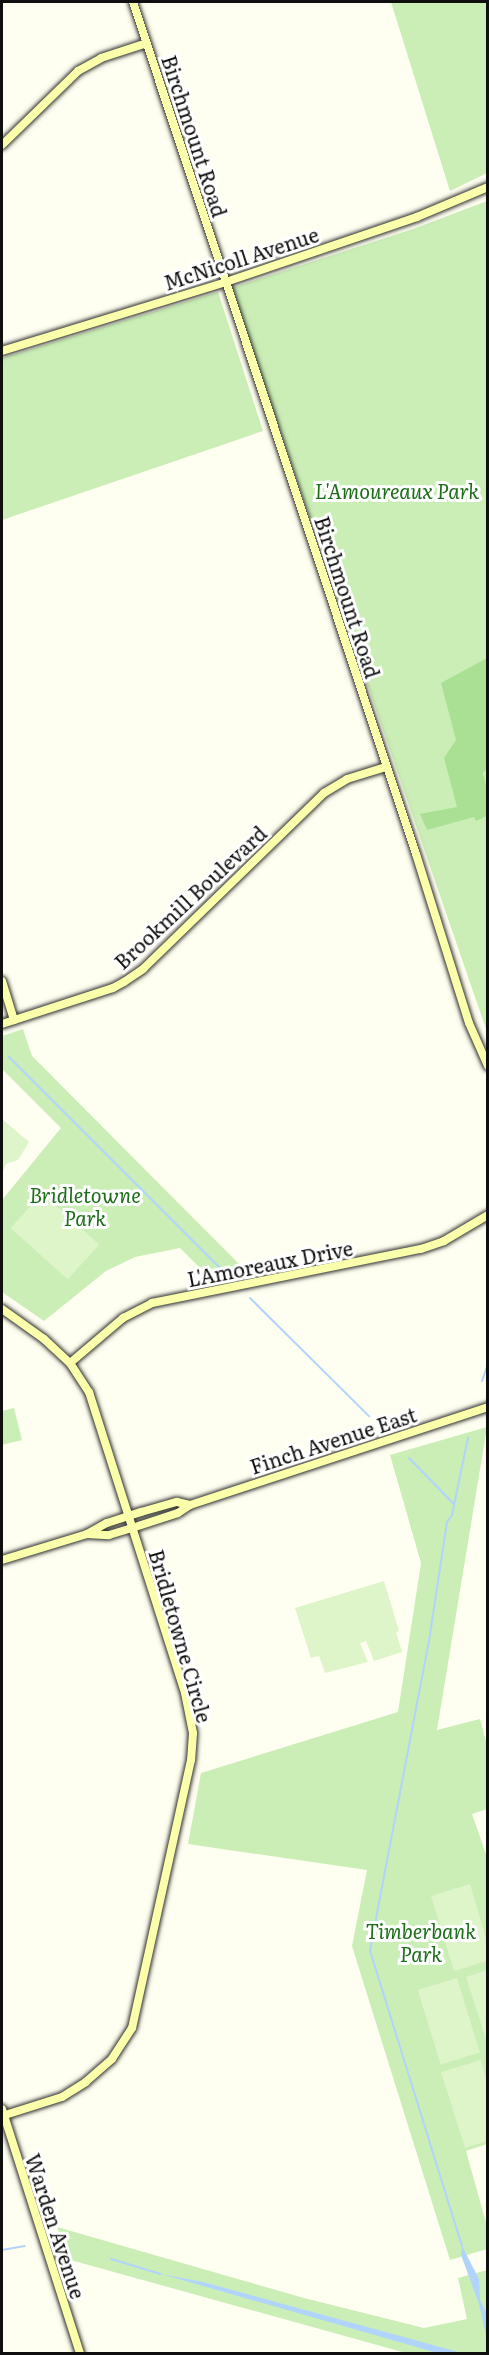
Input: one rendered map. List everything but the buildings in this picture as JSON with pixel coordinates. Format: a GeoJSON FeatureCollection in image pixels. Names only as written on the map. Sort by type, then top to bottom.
{"type":"FeatureCollection","features":[{"type":"Feature","properties":{"kind":"main road","name":"Birchmount Road"},"geometry":{"type":"LineString","coordinates":[[133,2],[469,1023],[488,1066]]}},
{"type":"Feature","properties":{"kind":"main road"},"geometry":{"type":"LineString","coordinates":[[2,145],[78,71],[101,58],[147,43]]}},
{"type":"Feature","properties":{"kind":"main road","name":"McNicoll Avenue"},"geometry":{"type":"LineString","coordinates":[[2,351],[226,282],[417,218],[488,187]]}},
{"type":"Feature","properties":{"kind":"main road","name":"Brookmill Boulevard"},"geometry":{"type":"LineString","coordinates":[[2,1024],[113,988],[124,982],[143,969],[324,793],[347,779],[386,767]]}},
{"type":"Feature","properties":{"kind":"main road"},"geometry":{"type":"LineString","coordinates":[[2,981],[14,1020]]}},
{"type":"Feature","properties":{"kind":"main road","name":"L'Amoreaux Drive"},"geometry":{"type":"LineString","coordinates":[[70,1363],[123,1318],[152,1303],[422,1249],[444,1241],[488,1215]]}},
{"type":"Feature","properties":{"kind":"main road","name":"Bridletowne Circle"},"geometry":{"type":"LineString","coordinates":[[2,1309],[44,1339],[70,1363],[89,1392],[185,1693],[193,1733],[190,1760],[141,1997],[132,2028],[112,2059],[62,2097],[2,2114]]}},
{"type":"Feature","properties":{"kind":"main road","name":"Finch Avenue East"},"geometry":{"type":"LineString","coordinates":[[87,1534],[109,1535],[132,1528],[178,1513],[190,1505],[488,1407]]}},
{"type":"Feature","properties":{"kind":"main road","name":"Finch Avenue East"},"geometry":{"type":"LineString","coordinates":[[2,1560],[87,1534],[129,1516],[177,1502],[190,1505]]}},
{"type":"Feature","properties":{"kind":"main road","name":"Warden Avenue"},"geometry":{"type":"LineString","coordinates":[[2,2114],[80,2354]]}},
{"type":"Feature","properties":{"kind":"green space"},"geometry":{"type":"Polygon","coordinates":[[[391,2],[487,2],[487,173],[450,191],[391,2]]]}},
{"type":"Feature","properties":{"kind":"green space","name":"L'Amoureaux Park"},"geometry":{"type":"Polygon","coordinates":[[[487,201],[487,1032],[231,288],[413,229],[487,201]]]}},
{"type":"Feature","properties":{"kind":"green space"},"geometry":{"type":"Polygon","coordinates":[[[218,292],[263,431],[2,520],[2,358],[218,292]]]}},
{"type":"Feature","properties":{"kind":"green space"},"geometry":{"type":"Polygon","coordinates":[[[487,658],[488,767],[483,773],[487,789],[487,816],[476,821],[474,817],[427,830],[420,814],[457,807],[444,758],[456,740],[441,683],[487,658]]]}},
{"type":"Feature","properties":{"kind":"green space","name":"Bridletowne Park"},"geometry":{"type":"Polygon","coordinates":[[[23,1029],[32,1056],[247,1272],[211,1279],[180,1248],[135,1257],[106,1271],[44,1321],[2,1292],[2,1200],[61,1128],[2,1069],[2,1036],[23,1029]]]}},
{"type":"Feature","properties":{"kind":"green space"},"geometry":{"type":"Polygon","coordinates":[[[2,1119],[29,1142],[18,1160],[6,1164],[2,1174],[2,1119]]]}},
{"type":"Feature","properties":{"kind":"green space"},"geometry":{"type":"Polygon","coordinates":[[[42,1193],[99,1245],[68,1279],[11,1228],[42,1193]]]}},
{"type":"Feature","properties":{"kind":"green space"},"geometry":{"type":"Polygon","coordinates":[[[14,1408],[22,1440],[2,1445],[2,1411],[14,1408]]]}},
{"type":"Feature","properties":{"kind":"green space","name":"Timberbank Park"},"geometry":{"type":"Polygon","coordinates":[[[487,1427],[437,1730],[480,1719],[487,1745],[487,1809],[472,1814],[488,1860],[487,2144],[466,2151],[487,2226],[487,2249],[450,2260],[352,1946],[367,1870],[188,1844],[201,1773],[398,1712],[421,1563],[390,1455],[487,1427]]]}},
{"type":"Feature","properties":{"kind":"green space"},"geometry":{"type":"Polygon","coordinates":[[[384,1581],[399,1631],[396,1632],[402,1652],[374,1661],[366,1641],[360,1643],[368,1662],[325,1673],[319,1656],[311,1658],[295,1608],[384,1581]]]}},
{"type":"Feature","properties":{"kind":"green space"},"geometry":{"type":"Polygon","coordinates":[[[470,1884],[487,1942],[487,1961],[454,1971],[431,1896],[470,1884]]]}},
{"type":"Feature","properties":{"kind":"green space"},"geometry":{"type":"Polygon","coordinates":[[[488,1970],[487,2042],[466,1977],[488,1970]]]}},
{"type":"Feature","properties":{"kind":"green space"},"geometry":{"type":"Polygon","coordinates":[[[457,1978],[480,2053],[441,2065],[418,1990],[457,1978]]]}},
{"type":"Feature","properties":{"kind":"green space"},"geometry":{"type":"Polygon","coordinates":[[[481,2060],[487,2083],[487,2141],[465,2148],[441,2072],[481,2060]]]}},
{"type":"Feature","properties":{"kind":"green space"},"geometry":{"type":"Polygon","coordinates":[[[57,2227],[304,2298],[424,2328],[467,2319],[458,2278],[487,2270],[487,2353],[406,2353],[67,2259],[57,2227]]]}},
{"type":"Feature","properties":{"kind":"water"},"geometry":{"type":"Polygon","coordinates":[[[462,2246],[479,2279],[480,2300],[487,2314],[487,2340],[479,2304],[461,2255],[462,2246]]]}},
{"type":"Feature","properties":{"kind":"water"},"geometry":{"type":"Polygon","coordinates":[[[161,2274],[203,2282],[462,2353],[434,2352],[161,2274]]]}},
{"type":"Feature","properties":{"kind":"waterway"},"geometry":{"type":"LineString","coordinates":[[9,1057],[229,1277]]}},
{"type":"Feature","properties":{"kind":"waterway"},"geometry":{"type":"LineString","coordinates":[[250,1298],[369,1416]]}},
{"type":"Feature","properties":{"kind":"waterway"},"geometry":{"type":"LineString","coordinates":[[482,1381],[488,1364]]}},
{"type":"Feature","properties":{"kind":"waterway"},"geometry":{"type":"LineString","coordinates":[[462,2246],[370,1950],[429,1641],[447,1522],[452,1515],[468,1438]]}},
{"type":"Feature","properties":{"kind":"waterway"},"geometry":{"type":"LineString","coordinates":[[409,1458],[453,1503]]}},
{"type":"Feature","properties":{"kind":"waterway"},"geometry":{"type":"LineString","coordinates":[[2,2250],[25,2246]]}},
{"type":"Feature","properties":{"kind":"waterway"},"geometry":{"type":"LineString","coordinates":[[111,2259],[161,2274]]}}]}
